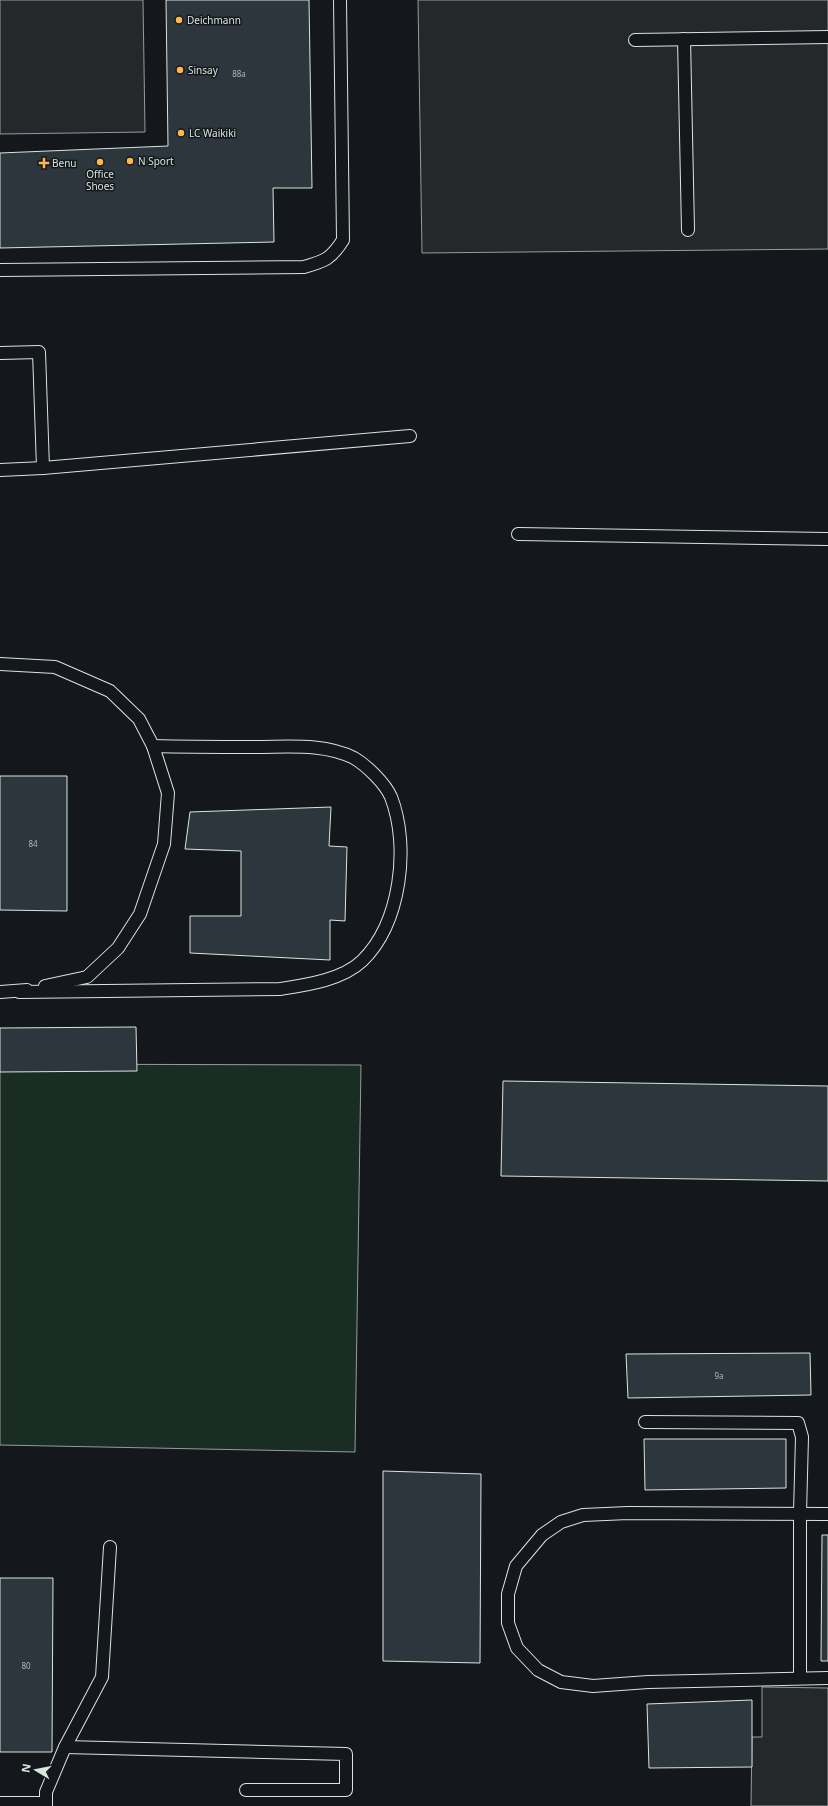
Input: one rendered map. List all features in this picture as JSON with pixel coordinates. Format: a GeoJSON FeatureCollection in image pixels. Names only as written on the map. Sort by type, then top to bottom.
{"type":"FeatureCollection","features":[{"type":"Feature","properties":{"kind":"lane"},"geometry":{"type":"LineString","coordinates":[[0,270],[304,267],[325,261],[337,250],[343,240],[340,0]]}},
{"type":"Feature","properties":{"kind":"lane"},"geometry":{"type":"LineString","coordinates":[[635,40],[828,36]]}},
{"type":"Feature","properties":{"kind":"lane"},"geometry":{"type":"LineString","coordinates":[[684,39],[688,230]]}},
{"type":"Feature","properties":{"kind":"lane"},"geometry":{"type":"LineString","coordinates":[[0,353],[39,352],[43,468]]}},
{"type":"Feature","properties":{"kind":"lane"},"geometry":{"type":"LineString","coordinates":[[0,470],[43,468],[410,436]]}},
{"type":"Feature","properties":{"kind":"lane"},"geometry":{"type":"LineString","coordinates":[[518,534],[828,539]]}},
{"type":"Feature","properties":{"kind":"lane"},"geometry":{"type":"LineString","coordinates":[[0,664],[55,667],[110,691],[139,719],[153,746],[168,793],[164,844],[140,914],[118,948],[87,977],[19,992]]}},
{"type":"Feature","properties":{"kind":"lane"},"geometry":{"type":"LineString","coordinates":[[0,992],[287,988],[306,985],[338,976],[361,962],[378,941],[390,916],[397,891],[400,856],[398,827],[390,796],[374,773],[354,758],[324,748],[153,746]]}},
{"type":"Feature","properties":{"kind":"lane"},"geometry":{"type":"LineString","coordinates":[[646,1422],[798,1423],[802,1437],[800,1513],[800,1678]]}},
{"type":"Feature","properties":{"kind":"lane"},"geometry":{"type":"LineString","coordinates":[[828,1514],[620,1513],[583,1515],[561,1522],[542,1535],[516,1566],[508,1594],[508,1623],[517,1648],[538,1670],[561,1682],[593,1686],[828,1678]]}},
{"type":"Feature","properties":{"kind":"lane"},"geometry":{"type":"LineString","coordinates":[[0,1803],[46,1804],[46,1792],[65,1747],[102,1677],[110,1547]]}},
{"type":"Feature","properties":{"kind":"lane"},"geometry":{"type":"LineString","coordinates":[[65,1747],[346,1754],[346,1790],[246,1790]]}},
{"type":"Feature","properties":{"kind":"green space"},"geometry":{"type":"Polygon","coordinates":[[[0,1064],[361,1065],[355,1452],[0,1445],[0,1064]]]}},
{"type":"Feature","properties":{"kind":"shaded area"},"geometry":{"type":"Polygon","coordinates":[[[0,0],[143,0],[145,132],[0,134],[0,0]]]}},
{"type":"Feature","properties":{"kind":"shaded area"},"geometry":{"type":"Polygon","coordinates":[[[418,0],[828,0],[828,249],[422,253],[418,0]]]}},
{"type":"Feature","properties":{"kind":"shaded area"},"geometry":{"type":"Polygon","coordinates":[[[762,1687],[828,1688],[828,1806],[751,1806],[752,1737],[762,1737],[762,1687]]]}},
{"type":"Feature","properties":{"kind":"building"},"geometry":{"type":"Polygon","coordinates":[[[166,0],[309,0],[312,188],[273,188],[274,242],[0,248],[0,153],[168,146],[166,0]]]}},
{"type":"Feature","properties":{"kind":"building"},"geometry":{"type":"Polygon","coordinates":[[[0,776],[67,776],[67,911],[0,910],[0,776]]]}},
{"type":"Feature","properties":{"kind":"building"},"geometry":{"type":"Polygon","coordinates":[[[331,807],[329,846],[347,847],[345,921],[330,920],[330,960],[190,953],[190,916],[241,916],[241,851],[185,849],[190,812],[331,807]]]}},
{"type":"Feature","properties":{"kind":"building"},"geometry":{"type":"Polygon","coordinates":[[[136,1027],[137,1071],[0,1072],[0,1028],[136,1027]]]}},
{"type":"Feature","properties":{"kind":"building"},"geometry":{"type":"Polygon","coordinates":[[[503,1081],[828,1086],[828,1181],[501,1176],[503,1081]]]}},
{"type":"Feature","properties":{"kind":"building"},"geometry":{"type":"Polygon","coordinates":[[[810,1353],[811,1395],[628,1398],[626,1354],[810,1353]]]}},
{"type":"Feature","properties":{"kind":"building"},"geometry":{"type":"Polygon","coordinates":[[[644,1439],[786,1439],[786,1488],[645,1490],[644,1439]]]}},
{"type":"Feature","properties":{"kind":"building"},"geometry":{"type":"Polygon","coordinates":[[[383,1471],[481,1474],[480,1663],[383,1661],[383,1471]]]}},
{"type":"Feature","properties":{"kind":"building"},"geometry":{"type":"Polygon","coordinates":[[[822,1535],[828,1535],[828,1661],[821,1661],[822,1535]]]}},
{"type":"Feature","properties":{"kind":"building"},"geometry":{"type":"Polygon","coordinates":[[[0,1578],[53,1578],[52,1752],[0,1752],[0,1578]]]}},
{"type":"Feature","properties":{"kind":"building"},"geometry":{"type":"Polygon","coordinates":[[[752,1700],[752,1767],[649,1768],[647,1704],[752,1700]]]}},
{"type":"Feature","properties":{"kind":"place","name":"Deichmann"},"geometry":{"type":"Point","coordinates":[179,20]}},
{"type":"Feature","properties":{"kind":"place","name":"Sinsay"},"geometry":{"type":"Point","coordinates":[180,70]}},
{"type":"Feature","properties":{"kind":"place","name":"LC Waikiki"},"geometry":{"type":"Point","coordinates":[181,133]}},
{"type":"Feature","properties":{"kind":"place","name":"N Sport"},"geometry":{"type":"Point","coordinates":[130,161]}},
{"type":"Feature","properties":{"kind":"place","name":"Office Shoes"},"geometry":{"type":"Point","coordinates":[100,162]}},
{"type":"Feature","properties":{"kind":"place","name":"Benu"},"geometry":{"type":"Point","coordinates":[44,163]}}]}
